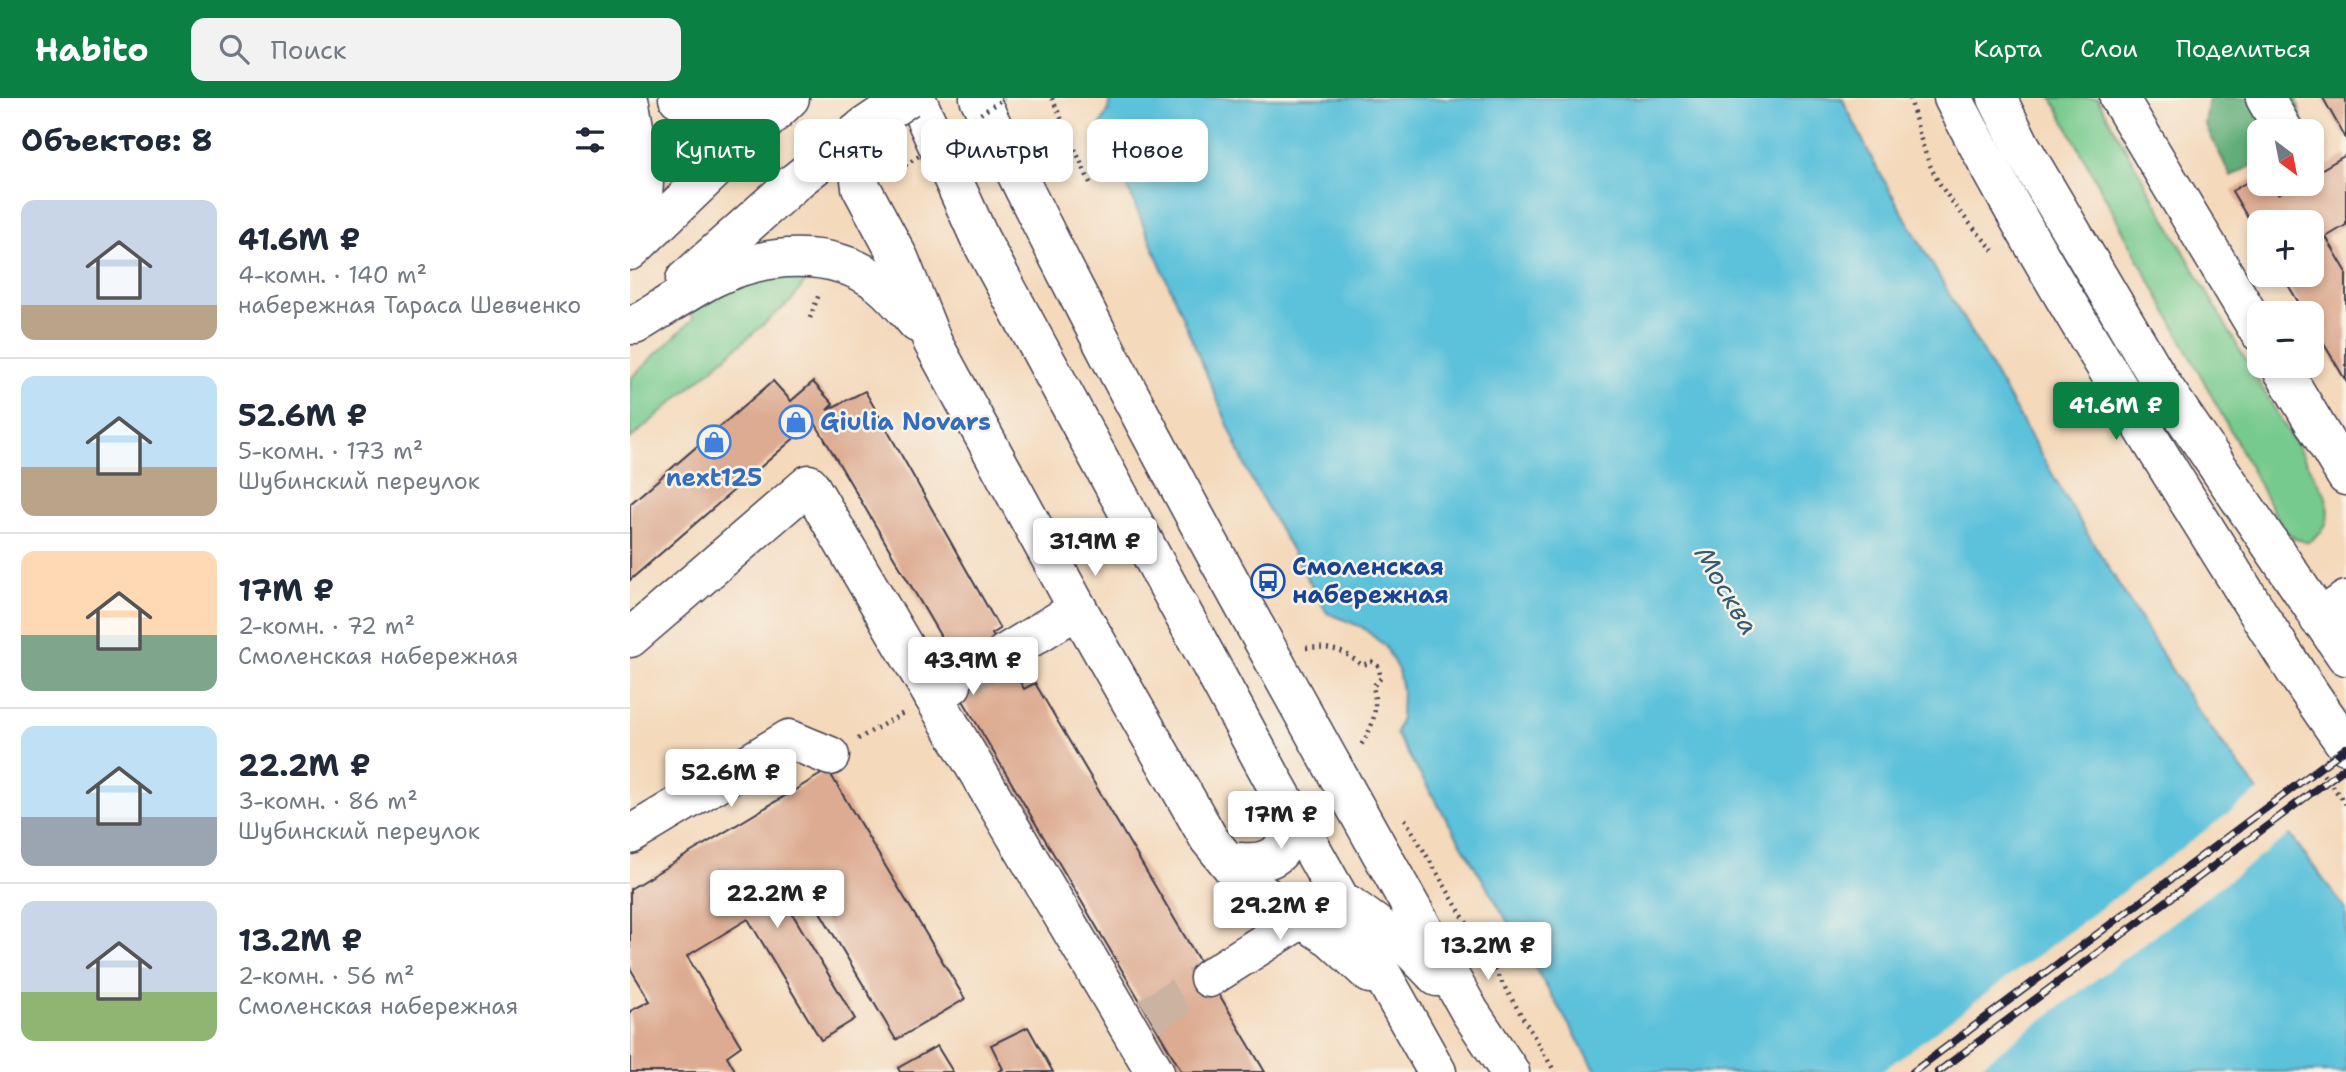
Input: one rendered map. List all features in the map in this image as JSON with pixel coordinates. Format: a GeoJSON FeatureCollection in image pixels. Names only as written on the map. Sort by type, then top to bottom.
{"type":"FeatureCollection","features":[{"type":"Feature","properties":{"kind":"main road"},"geometry":{"type":"LineString","coordinates":[[678,98],[733,107],[786,99]]}},
{"type":"Feature","properties":{"kind":"main road"},"geometry":{"type":"LineString","coordinates":[[876,119],[907,98]]}},
{"type":"Feature","properties":{"kind":"main road"},"geometry":{"type":"LineString","coordinates":[[916,98],[980,239],[1278,788],[1437,1072]]}},
{"type":"Feature","properties":{"kind":"main road"},"geometry":{"type":"LineString","coordinates":[[979,98],[1044,232],[1233,584],[1471,1012],[1510,1072]]}},
{"type":"Feature","properties":{"kind":"main road"},"geometry":{"type":"LineString","coordinates":[[1953,98],[1995,179],[2088,340],[2265,624],[2346,745]]}},
{"type":"Feature","properties":{"kind":"main road"},"geometry":{"type":"LineString","coordinates":[[1997,98],[2021,146],[2161,383],[2333,609],[2346,656]]}},
{"type":"Feature","properties":{"kind":"main road"},"geometry":{"type":"LineString","coordinates":[[2119,98],[2247,312]]}},
{"type":"Feature","properties":{"kind":"main road"},"geometry":{"type":"LineString","coordinates":[[2265,98],[2277,119]]}},
{"type":"Feature","properties":{"kind":"main road"},"geometry":{"type":"LineString","coordinates":[[630,250],[786,99]]}},
{"type":"Feature","properties":{"kind":"main road"},"geometry":{"type":"LineString","coordinates":[[630,104],[644,183],[642,210],[630,250]]}},
{"type":"Feature","properties":{"kind":"main road"},"geometry":{"type":"LineString","coordinates":[[632,327],[795,182]]}},
{"type":"Feature","properties":{"kind":"main road"},"geometry":{"type":"LineString","coordinates":[[860,182],[900,260],[933,344],[1078,609],[1209,839],[1245,883],[1331,939],[1366,970],[1399,1006]]}},
{"type":"Feature","properties":{"kind":"main road"},"geometry":{"type":"LineString","coordinates":[[632,327],[714,278],[760,261],[795,257],[832,261],[859,270],[897,300],[933,344]]}},
{"type":"Feature","properties":{"kind":"main road"},"geometry":{"type":"LineString","coordinates":[[2287,378],[2346,476]]}},
{"type":"Feature","properties":{"kind":"main road"},"geometry":{"type":"LineString","coordinates":[[630,638],[809,484],[942,691],[1139,1022],[1155,1072]]}},
{"type":"Feature","properties":{"kind":"main road"},"geometry":{"type":"LineString","coordinates":[[1004,654],[1078,609]]}},
{"type":"Feature","properties":{"kind":"main road"},"geometry":{"type":"LineString","coordinates":[[630,835],[789,739],[831,756]]}},
{"type":"Feature","properties":{"kind":"main road"},"geometry":{"type":"LineString","coordinates":[[1241,862],[1258,863],[1272,859],[1287,838],[1286,817],[1278,788]]}},
{"type":"Feature","properties":{"kind":"main road"},"geometry":{"type":"LineString","coordinates":[[1209,839],[1267,877],[1299,889],[1338,897],[1411,950],[1471,1012]]}},
{"type":"Feature","properties":{"kind":"main road"},"geometry":{"type":"LineString","coordinates":[[1209,978],[1300,920]]}},
{"type":"Feature","properties":{"kind":"path"},"geometry":{"type":"LineString","coordinates":[[907,164],[1004,98]]}},
{"type":"Feature","properties":{"kind":"path"},"geometry":{"type":"LineString","coordinates":[[1052,98],[1091,185]]}},
{"type":"Feature","properties":{"kind":"path"},"geometry":{"type":"LineString","coordinates":[[1305,648],[1336,649],[1349,654],[1362,665],[1372,662],[1378,666],[1381,678],[1373,686],[1376,700],[1374,721],[1361,745]]}},
{"type":"Feature","properties":{"kind":"path"},"geometry":{"type":"LineString","coordinates":[[831,756],[942,691]]}},
{"type":"Feature","properties":{"kind":"green space"},"geometry":{"type":"Polygon","coordinates":[[[2052,98],[2097,98],[2247,363],[2247,378],[2256,378],[2326,495],[2327,522],[2309,542],[2295,539],[2282,527],[2052,98]]]}},
{"type":"Feature","properties":{"kind":"green space"},"geometry":{"type":"Polygon","coordinates":[[[2209,98],[2297,98],[2301,119],[2247,119],[2247,168],[2231,177],[2205,124],[2209,98]]]}},
{"type":"Feature","properties":{"kind":"green space"},"geometry":{"type":"Polygon","coordinates":[[[811,268],[807,279],[792,300],[630,439],[630,379],[694,318],[689,313],[750,276],[811,268]]]}},
{"type":"Feature","properties":{"kind":"water","name":"Москва"},"geometry":{"type":"Polygon","coordinates":[[[1109,98],[1842,98],[1873,161],[2074,512],[2193,704],[2346,910],[2346,1072],[1597,1072],[1396,734],[1401,717],[1402,690],[1398,670],[1385,646],[1362,627],[1327,613],[1250,477],[1125,182],[1208,182],[1208,119],[1104,119],[1109,109],[1109,98]]]}},
{"type":"Feature","properties":{"kind":"pier"},"geometry":{"type":"Polygon","coordinates":[[[2261,789],[2293,832],[1972,1072],[1881,1072],[2261,789]]]}},
{"type":"Feature","properties":{"kind":"building"},"geometry":{"type":"Polygon","coordinates":[[[2323,98],[2346,98],[2346,139],[2323,98]]]}},
{"type":"Feature","properties":{"kind":"building"},"geometry":{"type":"Polygon","coordinates":[[[2346,155],[2346,225],[2326,237],[2346,271],[2346,381],[2324,344],[2324,301],[2298,301],[2289,287],[2324,287],[2324,210],[2247,210],[2247,217],[2232,191],[2247,182],[2247,196],[2324,196],[2324,168],[2346,155]]]}},
{"type":"Feature","properties":{"kind":"building"},"geometry":{"type":"Polygon","coordinates":[[[773,381],[791,401],[813,382],[833,404],[827,410],[865,391],[1000,629],[992,634],[1024,689],[1035,683],[1265,1072],[1182,1072],[945,674],[958,666],[814,421],[630,580],[630,504],[773,381]]]}},
{"type":"Feature","properties":{"kind":"building"},"geometry":{"type":"Polygon","coordinates":[[[828,770],[965,999],[896,1040],[804,885],[783,898],[855,1019],[821,1040],[748,919],[687,956],[741,1046],[727,1056],[736,1072],[630,1072],[630,1011],[650,1001],[630,968],[630,889],[828,770]]]}},
{"type":"Feature","properties":{"kind":"building"},"geometry":{"type":"Polygon","coordinates":[[[1028,1027],[1053,1072],[997,1072],[1003,1069],[991,1045],[1028,1027]]]}},
{"type":"Feature","properties":{"kind":"building"},"geometry":{"type":"Polygon","coordinates":[[[937,1046],[953,1072],[900,1072],[898,1068],[937,1046]]]}},
{"type":"Feature","properties":{"kind":"tunnel"},"geometry":{"type":"LineString","coordinates":[[952,685],[1004,654]]}},
{"type":"Feature","properties":{"kind":"tunnel"},"geometry":{"type":"LineString","coordinates":[[1149,1016],[1209,978]]}},
{"type":"Feature","properties":{"kind":"railway"},"geometry":{"type":"LineString","coordinates":[[1913,1072],[2346,748]]}},
{"type":"Feature","properties":{"kind":"railway"},"geometry":{"type":"LineString","coordinates":[[1938,1072],[2346,767]]}},
{"type":"Feature","properties":{"kind":"place","name":"Giulia Novars"},"geometry":{"type":"Point","coordinates":[796,422]}},
{"type":"Feature","properties":{"kind":"place","name":"next125"},"geometry":{"type":"Point","coordinates":[714,442]}},
{"type":"Feature","properties":{"kind":"place","name":"Смоленская набережная"},"geometry":{"type":"Point","coordinates":[1268,581]}}]}
